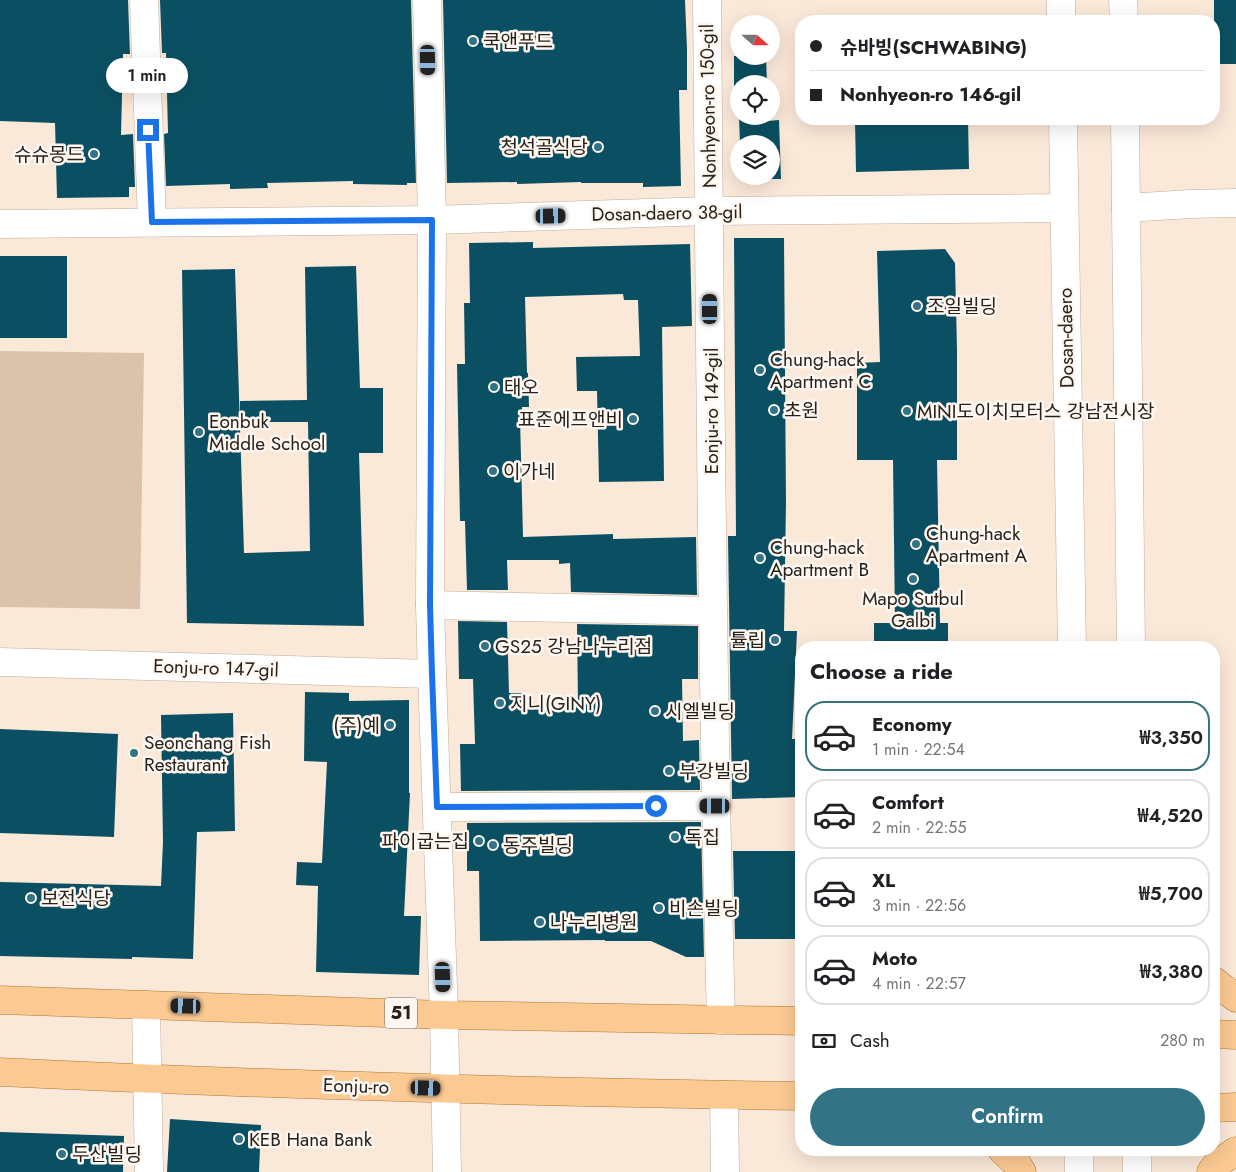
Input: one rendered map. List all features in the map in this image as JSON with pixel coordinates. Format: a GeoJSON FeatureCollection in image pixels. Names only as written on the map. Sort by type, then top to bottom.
{"type":"FeatureCollection","features":[{"type":"Feature","properties":{"kind":"main road"},"geometry":{"type":"LineString","coordinates":[[1220,986],[1236,998]]}},
{"type":"Feature","properties":{"kind":"main road","name":"51"},"geometry":{"type":"LineString","coordinates":[[0,1000],[444,1014],[795,1021]]}},
{"type":"Feature","properties":{"kind":"main road"},"geometry":{"type":"LineString","coordinates":[[1220,1035],[1236,1036]]}},
{"type":"Feature","properties":{"kind":"main road","name":"Eonju-ro"},"geometry":{"type":"LineString","coordinates":[[0,1072],[147,1079],[446,1088],[795,1096]]}},
{"type":"Feature","properties":{"kind":"main road"},"geometry":{"type":"LineString","coordinates":[[1220,1108],[1236,1107]]}},
{"type":"Feature","properties":{"kind":"main road"},"geometry":{"type":"LineString","coordinates":[[1211,1172],[1217,1164],[1236,1151]]}},
{"type":"Feature","properties":{"kind":"main road"},"geometry":{"type":"LineString","coordinates":[[1008,1156],[1022,1172]]}},
{"type":"Feature","properties":{"kind":"street"},"geometry":{"type":"LineString","coordinates":[[144,0],[152,222]]}},
{"type":"Feature","properties":{"kind":"street"},"geometry":{"type":"LineString","coordinates":[[427,0],[432,220],[430,605],[444,1014],[447,1172]]}},
{"type":"Feature","properties":{"kind":"street","name":"Nonhyeon-ro 150-gil"},"geometry":{"type":"LineString","coordinates":[[707,0],[709,211]]}},
{"type":"Feature","properties":{"kind":"street"},"geometry":{"type":"LineString","coordinates":[[1061,0],[1061,15]]}},
{"type":"Feature","properties":{"kind":"street"},"geometry":{"type":"LineString","coordinates":[[1123,0],[1124,15]]}},
{"type":"Feature","properties":{"kind":"street","name":"Dosan-daero"},"geometry":{"type":"LineString","coordinates":[[1063,125],[1072,641]]}},
{"type":"Feature","properties":{"kind":"street"},"geometry":{"type":"LineString","coordinates":[[1125,125],[1131,641]]}},
{"type":"Feature","properties":{"kind":"street"},"geometry":{"type":"LineString","coordinates":[[1126,208],[1236,203]]}},
{"type":"Feature","properties":{"kind":"street","name":"Dosan-daero 38-gil"},"geometry":{"type":"LineString","coordinates":[[0,224],[432,220],[709,211],[1064,208]]}},
{"type":"Feature","properties":{"kind":"street","name":"Eonju-ro 149-gil"},"geometry":{"type":"LineString","coordinates":[[709,211],[712,611],[721,1020]]}},
{"type":"Feature","properties":{"kind":"street"},"geometry":{"type":"LineString","coordinates":[[430,605],[712,611]]}},
{"type":"Feature","properties":{"kind":"street","name":"Eonju-ro 147-gil"},"geometry":{"type":"LineString","coordinates":[[0,662],[432,674]]}},
{"type":"Feature","properties":{"kind":"street"},"geometry":{"type":"LineString","coordinates":[[437,807],[715,806]]}},
{"type":"Feature","properties":{"kind":"street"},"geometry":{"type":"LineString","coordinates":[[146,1005],[149,1172]]}},
{"type":"Feature","properties":{"kind":"street"},"geometry":{"type":"LineString","coordinates":[[724,1095],[725,1172]]}},
{"type":"Feature","properties":{"kind":"street"},"geometry":{"type":"LineString","coordinates":[[1078,1156],[1079,1172]]}},
{"type":"Feature","properties":{"kind":"street"},"geometry":{"type":"LineString","coordinates":[[1137,1156],[1137,1172]]}},
{"type":"Feature","properties":{"kind":"shaded area"},"geometry":{"type":"Polygon","coordinates":[[[0,351],[144,353],[140,609],[0,607],[0,351]]]}},
{"type":"Feature","properties":{"kind":"building"},"geometry":{"type":"Polygon","coordinates":[[[0,0],[128,0],[130,54],[123,54],[121,135],[133,134],[135,187],[129,187],[129,197],[57,198],[55,123],[0,121],[0,0]]]}},
{"type":"Feature","properties":{"kind":"building"},"geometry":{"type":"Polygon","coordinates":[[[160,0],[411,0],[416,183],[407,183],[407,185],[353,184],[353,181],[267,183],[268,188],[230,189],[230,184],[166,186],[164,134],[168,133],[166,53],[162,53],[160,0]]]}},
{"type":"Feature","properties":{"kind":"building"},"geometry":{"type":"Polygon","coordinates":[[[443,0],[685,0],[687,90],[679,90],[681,186],[643,187],[643,183],[581,182],[517,184],[517,182],[447,183],[443,0]]]}},
{"type":"Feature","properties":{"kind":"building"},"geometry":{"type":"Polygon","coordinates":[[[1214,0],[1236,0],[1236,64],[1220,64],[1220,15],[1214,15],[1214,0]]]}},
{"type":"Feature","properties":{"kind":"building"},"geometry":{"type":"Polygon","coordinates":[[[734,65],[766,65],[767,75],[734,75],[734,65]]]}},
{"type":"Feature","properties":{"kind":"building"},"geometry":{"type":"Polygon","coordinates":[[[739,125],[779,125],[780,135],[740,135],[739,125]]]}},
{"type":"Feature","properties":{"kind":"building"},"geometry":{"type":"Polygon","coordinates":[[[855,125],[968,125],[969,169],[856,172],[855,125]]]}},
{"type":"Feature","properties":{"kind":"building"},"geometry":{"type":"Polygon","coordinates":[[[734,238],[784,238],[786,502],[784,631],[797,631],[797,641],[795,641],[792,739],[795,739],[795,797],[732,799],[728,536],[736,536],[734,238]]]}},
{"type":"Feature","properties":{"kind":"building"},"geometry":{"type":"Polygon","coordinates":[[[533,242],[533,248],[690,244],[692,326],[662,327],[664,481],[599,482],[597,391],[577,391],[576,357],[640,356],[638,300],[624,300],[623,294],[525,297],[529,407],[522,407],[522,418],[520,418],[523,537],[613,534],[613,539],[696,537],[697,595],[571,592],[570,563],[559,564],[559,560],[507,560],[508,590],[467,590],[465,521],[460,521],[457,364],[465,364],[464,303],[470,303],[469,243],[533,242]]]}},
{"type":"Feature","properties":{"kind":"building"},"geometry":{"type":"Polygon","coordinates":[[[945,249],[955,263],[957,460],[937,460],[940,623],[948,623],[948,641],[874,641],[874,623],[895,623],[893,460],[857,460],[857,363],[880,362],[877,251],[945,249]]]}},
{"type":"Feature","properties":{"kind":"building"},"geometry":{"type":"Polygon","coordinates":[[[0,256],[67,256],[67,338],[0,338],[0,256]]]}},
{"type":"Feature","properties":{"kind":"building"},"geometry":{"type":"Polygon","coordinates":[[[356,266],[360,388],[383,388],[383,453],[359,453],[364,626],[187,623],[182,270],[235,269],[244,553],[310,551],[308,422],[240,422],[240,401],[307,400],[305,267],[356,266]]]}},
{"type":"Feature","properties":{"kind":"building"},"geometry":{"type":"Polygon","coordinates":[[[458,621],[507,622],[509,693],[526,693],[526,704],[578,703],[577,624],[698,626],[698,679],[682,679],[683,741],[699,740],[700,790],[461,791],[460,744],[475,744],[473,679],[459,679],[458,621]]]}},
{"type":"Feature","properties":{"kind":"building"},"geometry":{"type":"Polygon","coordinates":[[[305,692],[349,693],[349,701],[409,700],[410,793],[404,916],[421,916],[419,975],[316,972],[318,886],[296,885],[297,862],[322,863],[327,762],[304,761],[305,692]]]}},
{"type":"Feature","properties":{"kind":"building"},"geometry":{"type":"Polygon","coordinates":[[[233,713],[235,831],[197,832],[193,959],[0,956],[0,882],[161,886],[163,842],[161,715],[233,713]]]}},
{"type":"Feature","properties":{"kind":"building"},"geometry":{"type":"Polygon","coordinates":[[[0,729],[118,734],[114,837],[0,833],[0,729]]]}},
{"type":"Feature","properties":{"kind":"building"},"geometry":{"type":"Polygon","coordinates":[[[701,822],[704,957],[686,957],[651,941],[480,941],[479,871],[467,871],[467,823],[701,822]]]}},
{"type":"Feature","properties":{"kind":"building"},"geometry":{"type":"Polygon","coordinates":[[[733,851],[795,851],[795,939],[735,939],[733,851]]]}},
{"type":"Feature","properties":{"kind":"building"},"geometry":{"type":"Polygon","coordinates":[[[170,1119],[261,1125],[259,1172],[167,1172],[170,1119]]]}},
{"type":"Feature","properties":{"kind":"building","name":"두산빌딩"},"geometry":{"type":"Polygon","coordinates":[[[0,1132],[124,1136],[123,1172],[0,1172],[0,1132]]]}},
{"type":"Feature","properties":{"kind":"place","name":"쿡앤푸드"},"geometry":{"type":"Point","coordinates":[473,41]}},
{"type":"Feature","properties":{"kind":"place","name":"청석골식당"},"geometry":{"type":"Point","coordinates":[598,147]}},
{"type":"Feature","properties":{"kind":"place","name":"슈슈몽드"},"geometry":{"type":"Point","coordinates":[94,154]}},
{"type":"Feature","properties":{"kind":"place","name":"조일빌딩"},"geometry":{"type":"Point","coordinates":[917,306]}},
{"type":"Feature","properties":{"kind":"place","name":"Chung-hack Apartment C"},"geometry":{"type":"Point","coordinates":[760,370]}},
{"type":"Feature","properties":{"kind":"place","name":"태오"},"geometry":{"type":"Point","coordinates":[494,387]}},
{"type":"Feature","properties":{"kind":"place","name":"초원"},"geometry":{"type":"Point","coordinates":[774,410]}},
{"type":"Feature","properties":{"kind":"place","name":"MINI도이치모터스 강남전시장"},"geometry":{"type":"Point","coordinates":[907,411]}},
{"type":"Feature","properties":{"kind":"place","name":"표준에프앤비"},"geometry":{"type":"Point","coordinates":[633,419]}},
{"type":"Feature","properties":{"kind":"place","name":"Eonbuk Middle School"},"geometry":{"type":"Point","coordinates":[199,432]}},
{"type":"Feature","properties":{"kind":"place","name":"이가네"},"geometry":{"type":"Point","coordinates":[493,471]}},
{"type":"Feature","properties":{"kind":"place","name":"Chung-hack Apartment A"},"geometry":{"type":"Point","coordinates":[916,544]}},
{"type":"Feature","properties":{"kind":"place","name":"Chung-hack Apartment B"},"geometry":{"type":"Point","coordinates":[760,558]}},
{"type":"Feature","properties":{"kind":"place","name":"Mapo Sutbul Galbi"},"geometry":{"type":"Point","coordinates":[913,579]}},
{"type":"Feature","properties":{"kind":"place","name":"튤립"},"geometry":{"type":"Point","coordinates":[775,640]}},
{"type":"Feature","properties":{"kind":"place","name":"GS25 강남나누리점"},"geometry":{"type":"Point","coordinates":[485,646]}},
{"type":"Feature","properties":{"kind":"place","name":"지니(GINY)"},"geometry":{"type":"Point","coordinates":[500,703]}},
{"type":"Feature","properties":{"kind":"place","name":"시엘빌딩"},"geometry":{"type":"Point","coordinates":[655,711]}},
{"type":"Feature","properties":{"kind":"place","name":"(주)예"},"geometry":{"type":"Point","coordinates":[390,725]}},
{"type":"Feature","properties":{"kind":"place","name":"Seonchang Fish Restaurant"},"geometry":{"type":"Point","coordinates":[134,753]}},
{"type":"Feature","properties":{"kind":"place","name":"부강빌딩"},"geometry":{"type":"Point","coordinates":[669,771]}},
{"type":"Feature","properties":{"kind":"place","name":"독집"},"geometry":{"type":"Point","coordinates":[675,837]}},
{"type":"Feature","properties":{"kind":"place","name":"파이굽는집"},"geometry":{"type":"Point","coordinates":[479,841]}},
{"type":"Feature","properties":{"kind":"place","name":"동주빌딩"},"geometry":{"type":"Point","coordinates":[493,845]}},
{"type":"Feature","properties":{"kind":"place","name":"보전식당"},"geometry":{"type":"Point","coordinates":[31,898]}},
{"type":"Feature","properties":{"kind":"place","name":"비손빌딩"},"geometry":{"type":"Point","coordinates":[659,908]}},
{"type":"Feature","properties":{"kind":"place","name":"나누리병원"},"geometry":{"type":"Point","coordinates":[540,922]}},
{"type":"Feature","properties":{"kind":"place","name":"KEB Hana Bank"},"geometry":{"type":"Point","coordinates":[239,1139]}},
{"type":"Feature","properties":{"kind":"place","name":"두산빌딩"},"geometry":{"type":"Point","coordinates":[62,1154]}},
{"type":"Feature","properties":{"kind":"route"},"geometry":{"type":"LineString","coordinates":[[148,130],[152,222],[432,220],[430,605],[437,807],[656,806]]}}]}
